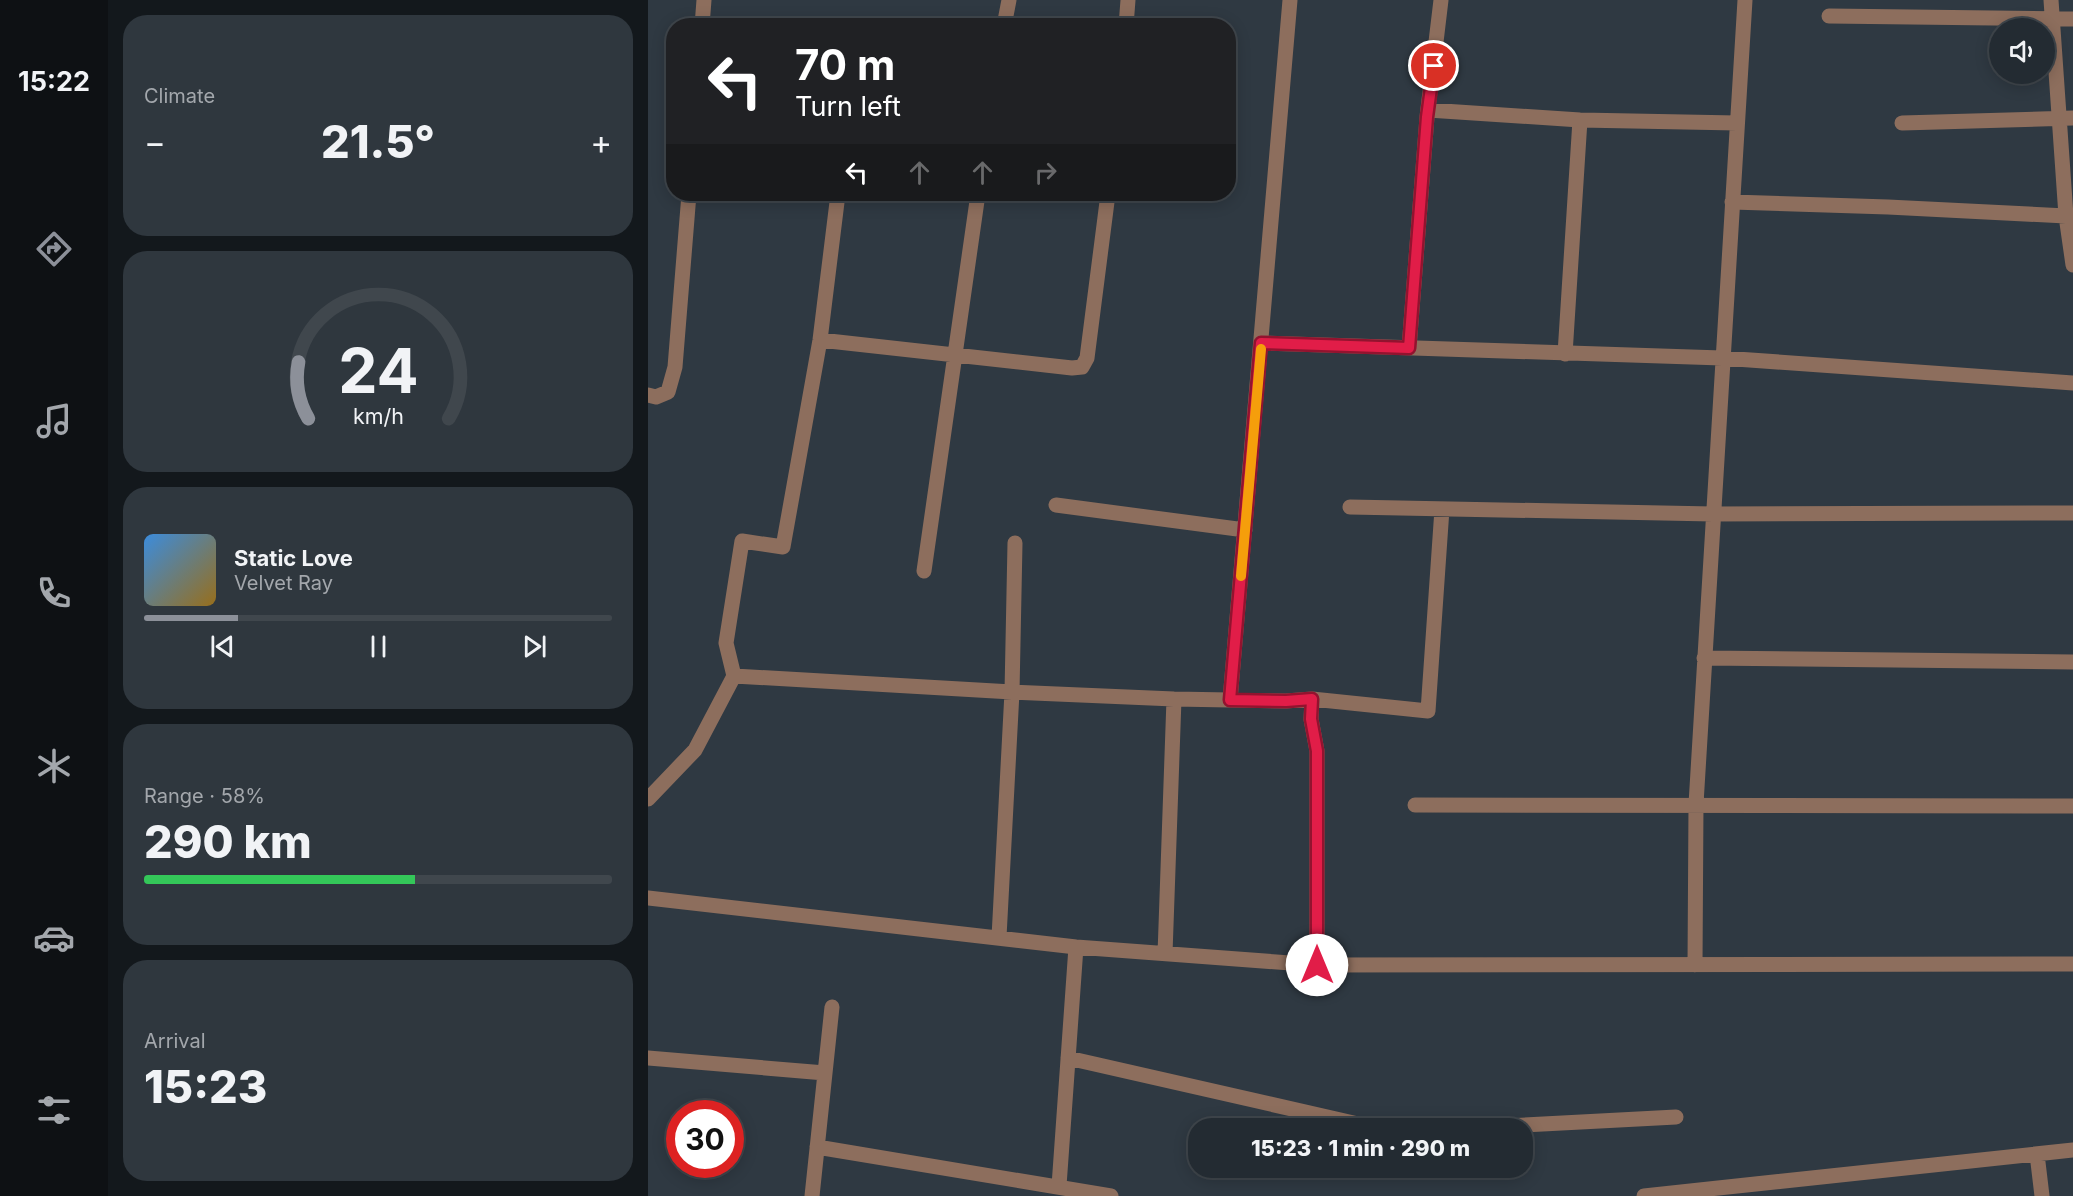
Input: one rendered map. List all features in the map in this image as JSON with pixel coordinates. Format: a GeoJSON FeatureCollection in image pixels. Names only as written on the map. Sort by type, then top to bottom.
{"type":"FeatureCollection","features":[{"type":"Feature","properties":{"kind":"street"},"geometry":{"type":"LineString","coordinates":[[703,18],[704,0]]}},
{"type":"Feature","properties":{"kind":"street"},"geometry":{"type":"LineString","coordinates":[[1006,18],[1009,0]]}},
{"type":"Feature","properties":{"kind":"street"},"geometry":{"type":"LineString","coordinates":[[1127,18],[1128,0]]}},
{"type":"Feature","properties":{"kind":"street"},"geometry":{"type":"LineString","coordinates":[[1230,700],[1290,0]]}},
{"type":"Feature","properties":{"kind":"street"},"geometry":{"type":"LineString","coordinates":[[1409,348],[1428,110],[1441,0]]}},
{"type":"Feature","properties":{"kind":"street"},"geometry":{"type":"LineString","coordinates":[[1695,965],[1695,804],[1745,0]]}},
{"type":"Feature","properties":{"kind":"street"},"geometry":{"type":"LineString","coordinates":[[2050,0],[2052,18]]}},
{"type":"Feature","properties":{"kind":"street"},"geometry":{"type":"LineString","coordinates":[[1829,16],[1989,18]]}},
{"type":"Feature","properties":{"kind":"street"},"geometry":{"type":"LineString","coordinates":[[2055,19],[2073,19]]}},
{"type":"Feature","properties":{"kind":"street"},"geometry":{"type":"LineString","coordinates":[[2055,40],[2066,118],[2066,216],[2073,266]]}},
{"type":"Feature","properties":{"kind":"street"},"geometry":{"type":"LineString","coordinates":[[1428,110],[1580,120],[1737,123]]}},
{"type":"Feature","properties":{"kind":"street"},"geometry":{"type":"LineString","coordinates":[[1902,123],[2066,118]]}},
{"type":"Feature","properties":{"kind":"street"},"geometry":{"type":"LineString","coordinates":[[1565,354],[1580,120]]}},
{"type":"Feature","properties":{"kind":"street"},"geometry":{"type":"LineString","coordinates":[[648,395],[656,397],[668,392],[675,367],[688,201]]}},
{"type":"Feature","properties":{"kind":"street"},"geometry":{"type":"LineString","coordinates":[[648,799],[695,750],[734,676],[726,643],[742,541],[783,547],[820,340],[837,201]]}},
{"type":"Feature","properties":{"kind":"street"},"geometry":{"type":"LineString","coordinates":[[924,571],[977,201]]}},
{"type":"Feature","properties":{"kind":"street"},"geometry":{"type":"LineString","coordinates":[[820,340],[955,356],[1072,368],[1082,367],[1087,358],[1107,201]]}},
{"type":"Feature","properties":{"kind":"street"},"geometry":{"type":"LineString","coordinates":[[1732,202],[2066,216]]}},
{"type":"Feature","properties":{"kind":"street"},"geometry":{"type":"LineString","coordinates":[[1261,343],[1722,358],[2073,383]]}},
{"type":"Feature","properties":{"kind":"street"},"geometry":{"type":"LineString","coordinates":[[1056,505],[1245,530]]}},
{"type":"Feature","properties":{"kind":"street"},"geometry":{"type":"LineString","coordinates":[[1350,507],[1713,513],[2073,513]]}},
{"type":"Feature","properties":{"kind":"street"},"geometry":{"type":"LineString","coordinates":[[734,676],[1174,699],[1286,701],[1312,699],[1428,711],[1442,509]]}},
{"type":"Feature","properties":{"kind":"street"},"geometry":{"type":"LineString","coordinates":[[999,937],[1012,692],[1015,543]]}},
{"type":"Feature","properties":{"kind":"street"},"geometry":{"type":"LineString","coordinates":[[1704,658],[2073,662]]}},
{"type":"Feature","properties":{"kind":"street"},"geometry":{"type":"LineString","coordinates":[[1165,954],[1174,699]]}},
{"type":"Feature","properties":{"kind":"street"},"geometry":{"type":"LineString","coordinates":[[1312,699],[1311,719],[1317,751],[1317,965]]}},
{"type":"Feature","properties":{"kind":"street"},"geometry":{"type":"LineString","coordinates":[[1415,805],[2073,806]]}},
{"type":"Feature","properties":{"kind":"street"},"geometry":{"type":"LineString","coordinates":[[648,898],[1077,947],[1317,965],[2073,964]]}},
{"type":"Feature","properties":{"kind":"street"},"geometry":{"type":"LineString","coordinates":[[1059,1186],[1077,947]]}},
{"type":"Feature","properties":{"kind":"street"},"geometry":{"type":"LineString","coordinates":[[812,1196],[832,1007]]}},
{"type":"Feature","properties":{"kind":"street"},"geometry":{"type":"LineString","coordinates":[[648,1058],[825,1073]]}},
{"type":"Feature","properties":{"kind":"street"},"geometry":{"type":"LineString","coordinates":[[1068,1058],[1332,1118]]}},
{"type":"Feature","properties":{"kind":"street"},"geometry":{"type":"LineString","coordinates":[[1533,1125],[1676,1117]]}},
{"type":"Feature","properties":{"kind":"street"},"geometry":{"type":"LineString","coordinates":[[817,1147],[1111,1196]]}},
{"type":"Feature","properties":{"kind":"street"},"geometry":{"type":"LineString","coordinates":[[1644,1196],[1747,1191],[2073,1150]]}},
{"type":"Feature","properties":{"kind":"street"},"geometry":{"type":"LineString","coordinates":[[2037,1154],[2042,1196]]}},
{"type":"Feature","properties":{"kind":"slow traffic"},"geometry":{"type":"LineString","coordinates":[[1241,576],[1261,349]]}},
{"type":"Feature","properties":{"kind":"route"},"geometry":{"type":"LineString","coordinates":[[1317,965],[1317,751],[1311,719],[1312,699],[1230,700],[1261,343],[1409,348],[1427,117],[1434,66]]}}]}
